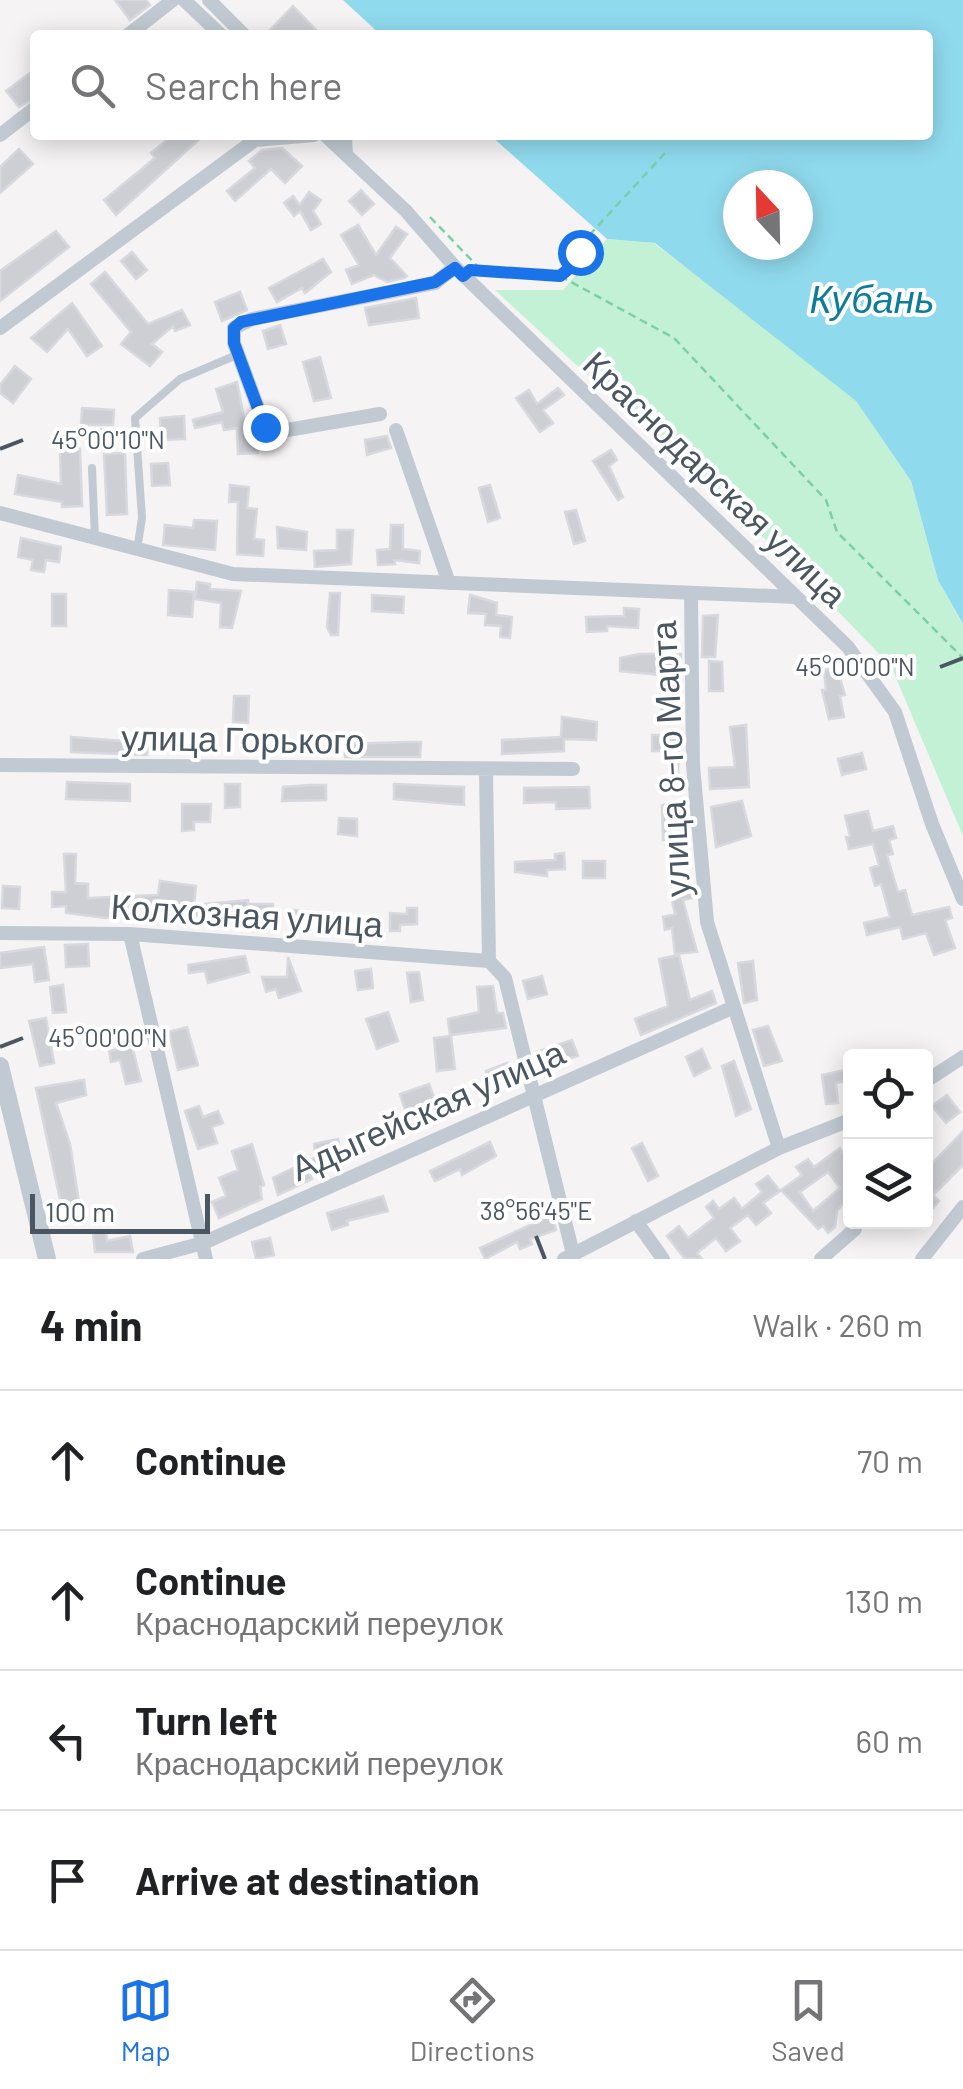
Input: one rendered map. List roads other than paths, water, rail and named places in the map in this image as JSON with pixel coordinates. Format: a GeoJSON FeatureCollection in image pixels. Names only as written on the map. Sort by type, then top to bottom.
{"type":"FeatureCollection","features":[{"type":"Feature","properties":{"kind":"street"},"geometry":{"type":"LineString","coordinates":[[134,30],[173,0]]}},
{"type":"Feature","properties":{"kind":"street"},"geometry":{"type":"LineString","coordinates":[[184,0],[216,30]]}},
{"type":"Feature","properties":{"kind":"street"},"geometry":{"type":"LineString","coordinates":[[209,0],[239,30]]}},
{"type":"Feature","properties":{"kind":"street"},"geometry":{"type":"LineString","coordinates":[[0,136],[30,112]]}},
{"type":"Feature","properties":{"kind":"street"},"geometry":{"type":"LineString","coordinates":[[0,328],[254,140]]}},
{"type":"Feature","properties":{"kind":"street","name":"Краснодарская улица"},"geometry":{"type":"LineString","coordinates":[[330,140],[406,211],[459,272],[848,647],[894,712],[963,898]]}},
{"type":"Feature","properties":{"kind":"street"},"geometry":{"type":"LineString","coordinates":[[344,140],[346,155]]}},
{"type":"Feature","properties":{"kind":"street"},"geometry":{"type":"LineString","coordinates":[[380,414],[276,432],[265,427],[233,334],[241,322],[435,282],[459,272]]}},
{"type":"Feature","properties":{"kind":"street"},"geometry":{"type":"LineString","coordinates":[[396,430],[449,583]]}},
{"type":"Feature","properties":{"kind":"street"},"geometry":{"type":"LineString","coordinates":[[0,513],[233,574],[691,596],[796,596]]}},
{"type":"Feature","properties":{"kind":"street","name":"улица 8-го Марта"},"geometry":{"type":"LineString","coordinates":[[691,596],[693,765],[707,922],[779,1148]]}},
{"type":"Feature","properties":{"kind":"street","name":"улица Горького"},"geometry":{"type":"LineString","coordinates":[[0,765],[573,769]]}},
{"type":"Feature","properties":{"kind":"street"},"geometry":{"type":"LineString","coordinates":[[486,771],[489,961],[505,978],[535,1093],[568,1256],[779,1148],[843,1123]]}},
{"type":"Feature","properties":{"kind":"street","name":"Колхозная улица"},"geometry":{"type":"LineString","coordinates":[[0,933],[130,934],[489,961]]}},
{"type":"Feature","properties":{"kind":"street"},"geometry":{"type":"LineString","coordinates":[[130,934],[205,1251]]}},
{"type":"Feature","properties":{"kind":"street","name":"Адыгейская улица"},"geometry":{"type":"LineString","coordinates":[[143,1259],[205,1251],[535,1093],[734,1007]]}},
{"type":"Feature","properties":{"kind":"street"},"geometry":{"type":"LineString","coordinates":[[933,1077],[963,1057]]}},
{"type":"Feature","properties":{"kind":"street"},"geometry":{"type":"LineString","coordinates":[[0,1066],[47,1259]]}},
{"type":"Feature","properties":{"kind":"street"},"geometry":{"type":"LineString","coordinates":[[922,1259],[963,1207]]}},
{"type":"Feature","properties":{"kind":"street"},"geometry":{"type":"LineString","coordinates":[[636,1221],[663,1259]]}},
{"type":"Feature","properties":{"kind":"street"},"geometry":{"type":"LineString","coordinates":[[821,1259],[856,1229]]}},
{"type":"Feature","properties":{"kind":"lane"},"geometry":{"type":"LineString","coordinates":[[137,550],[142,518],[135,418],[180,379],[239,354]]}},
{"type":"Feature","properties":{"kind":"lane"},"geometry":{"type":"LineString","coordinates":[[82,432],[136,432]]}},
{"type":"Feature","properties":{"kind":"lane"},"geometry":{"type":"LineString","coordinates":[[92,468],[95,538]]}},
{"type":"Feature","properties":{"kind":"water","name":"Кубань"},"geometry":{"type":"Polygon","coordinates":[[[343,0],[963,0],[963,624],[938,580],[911,481],[856,401],[655,243],[607,239],[496,140],[933,140],[933,30],[376,30],[343,0]]]}}]}
